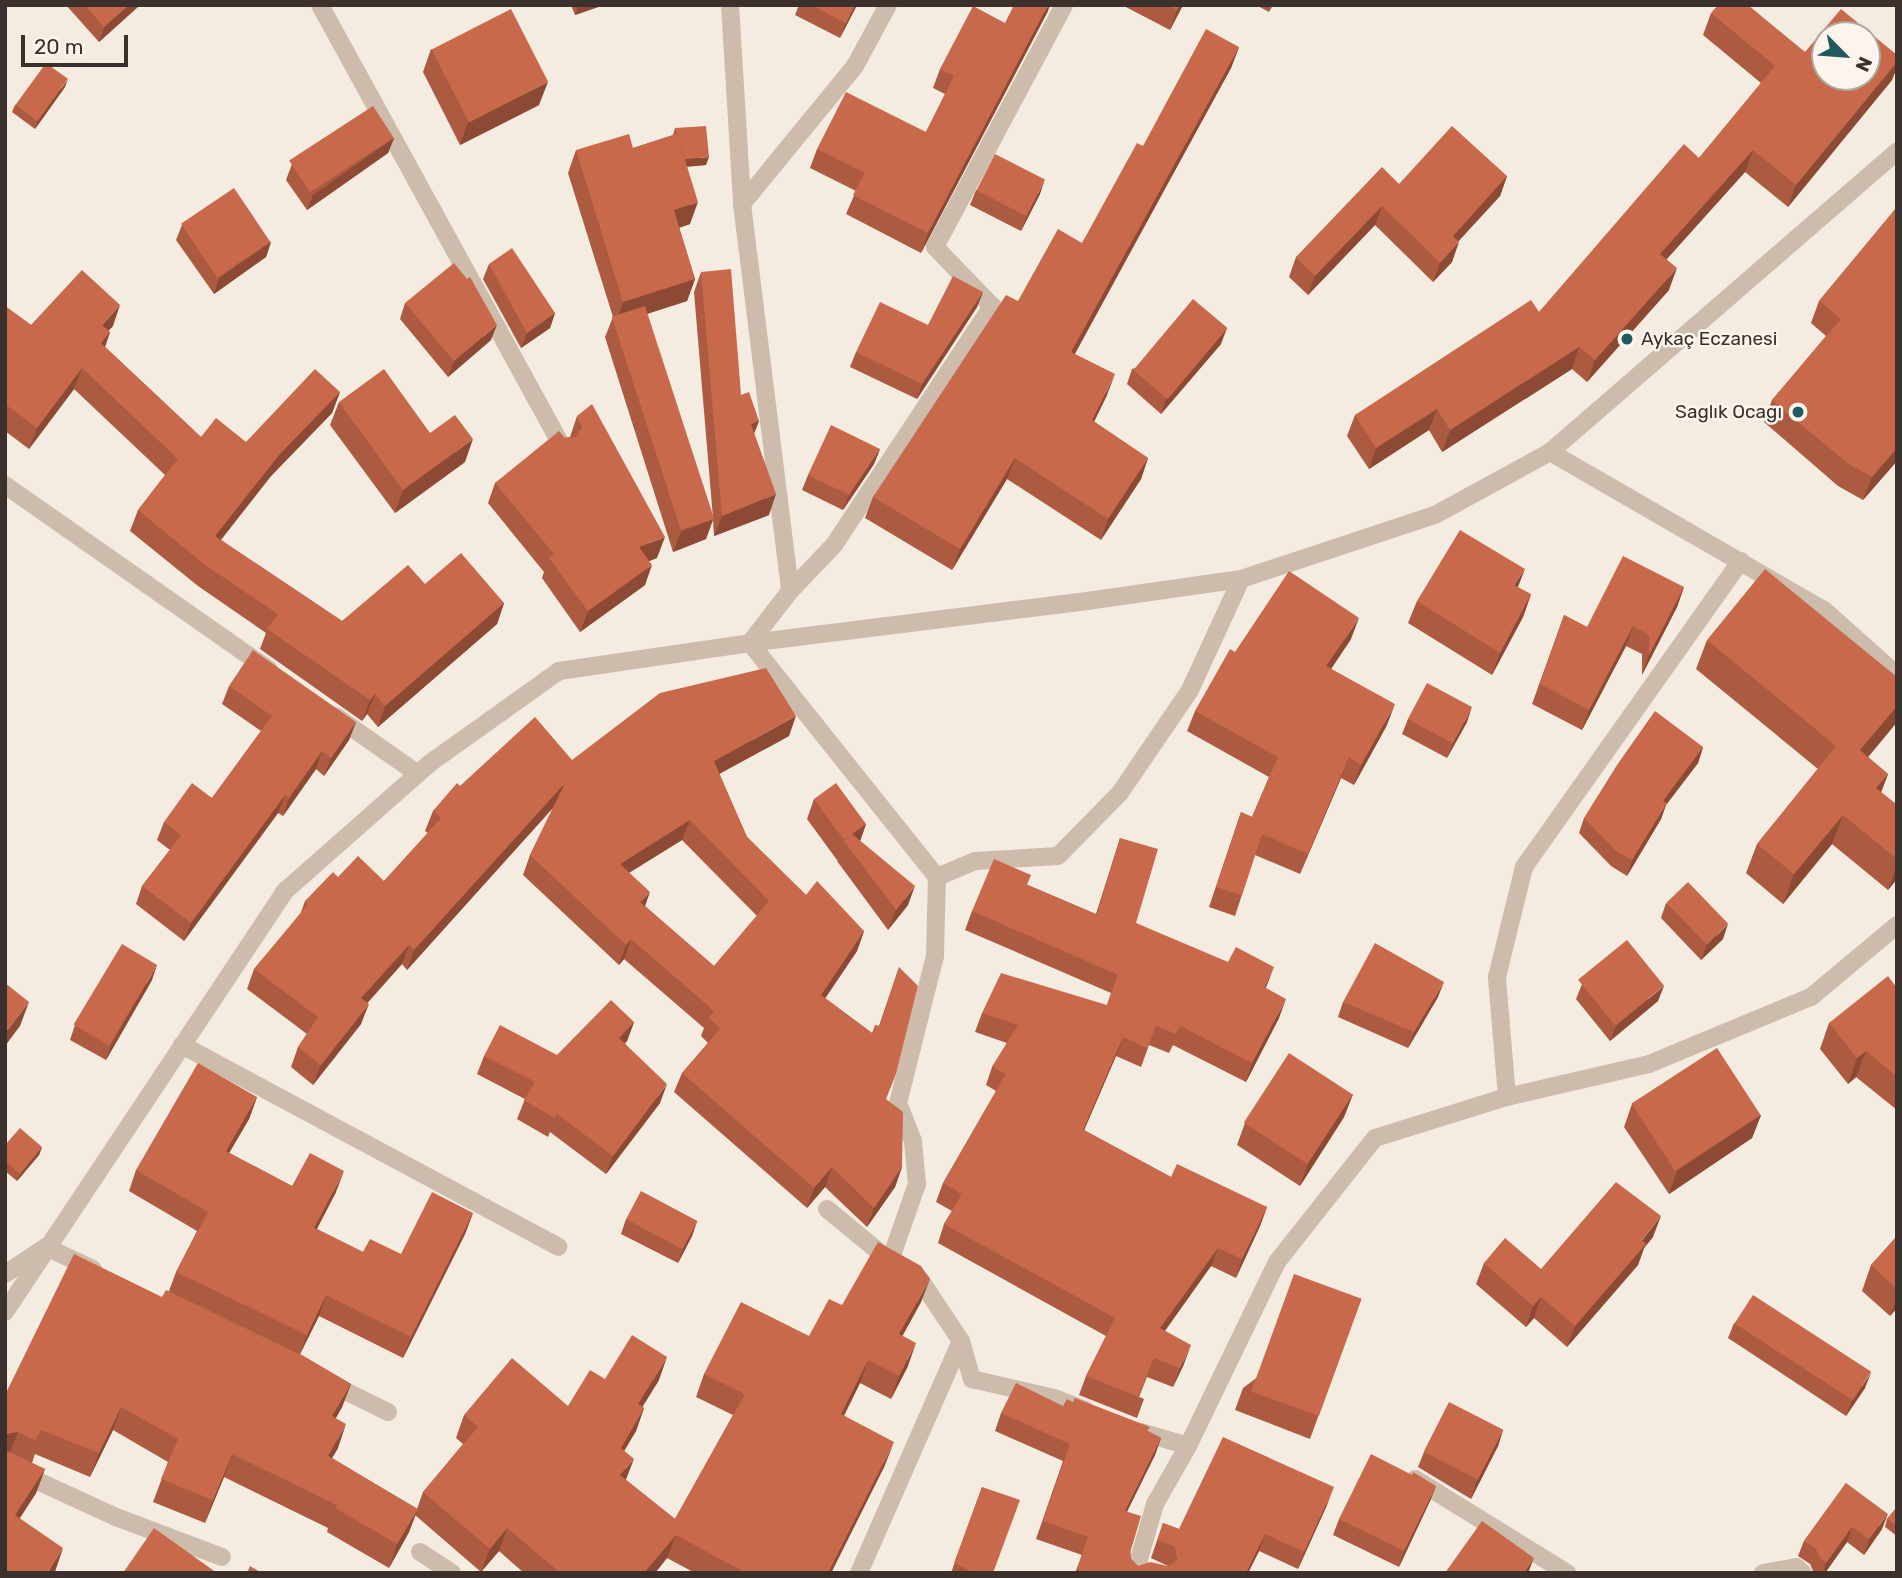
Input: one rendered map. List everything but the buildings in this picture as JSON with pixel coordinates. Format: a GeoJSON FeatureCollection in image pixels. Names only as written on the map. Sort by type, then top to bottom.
{"type":"FeatureCollection","features":[{"type":"Feature","properties":{"kind":"street"},"geometry":{"type":"LineString","coordinates":[[320,5],[563,449]]}},
{"type":"Feature","properties":{"kind":"street"},"geometry":{"type":"LineString","coordinates":[[730,5],[742,204],[790,591]]}},
{"type":"Feature","properties":{"kind":"street"},"geometry":{"type":"LineString","coordinates":[[742,204],[855,66],[888,5]]}},
{"type":"Feature","properties":{"kind":"street"},"geometry":{"type":"LineString","coordinates":[[750,643],[790,591],[834,545],[992,306],[935,247],[1064,5]]}},
{"type":"Feature","properties":{"kind":"street"},"geometry":{"type":"LineString","coordinates":[[5,1312],[285,891],[418,774],[559,671],[750,643],[1241,579],[1435,515],[1550,452],[1897,151]]}},
{"type":"Feature","properties":{"kind":"street"},"geometry":{"type":"LineString","coordinates":[[1550,452],[1824,610],[1897,675]]}},
{"type":"Feature","properties":{"kind":"street"},"geometry":{"type":"LineString","coordinates":[[5,485],[280,678]]}},
{"type":"Feature","properties":{"kind":"street"},"geometry":{"type":"LineString","coordinates":[[1507,1097],[1497,977],[1524,867],[1741,561]]}},
{"type":"Feature","properties":{"kind":"street"},"geometry":{"type":"LineString","coordinates":[[937,877],[975,861],[1058,856],[1120,793],[1190,690],[1241,579]]}},
{"type":"Feature","properties":{"kind":"street"},"geometry":{"type":"LineString","coordinates":[[750,643],[937,877],[935,956],[898,1103],[913,1141],[917,1184],[890,1261]]}},
{"type":"Feature","properties":{"kind":"street"},"geometry":{"type":"LineString","coordinates":[[315,702],[418,774]]}},
{"type":"Feature","properties":{"kind":"street"},"geometry":{"type":"LineString","coordinates":[[1160,1573],[1136,1569],[1155,1504],[1188,1446],[1277,1262],[1375,1138],[1507,1097],[1649,1064],[1811,997],[1897,925]]}},
{"type":"Feature","properties":{"kind":"street"},"geometry":{"type":"LineString","coordinates":[[182,1045],[558,1247]]}},
{"type":"Feature","properties":{"kind":"street"},"geometry":{"type":"LineString","coordinates":[[827,1209],[890,1261],[921,1281],[961,1341],[972,1379],[1054,1398],[1101,1416]]}},
{"type":"Feature","properties":{"kind":"street"},"geometry":{"type":"LineString","coordinates":[[5,1273],[46,1247]]}},
{"type":"Feature","properties":{"kind":"street"},"geometry":{"type":"LineString","coordinates":[[46,1247],[107,1276]]}},
{"type":"Feature","properties":{"kind":"street"},"geometry":{"type":"LineString","coordinates":[[859,1573],[961,1341]]}},
{"type":"Feature","properties":{"kind":"street"},"geometry":{"type":"LineString","coordinates":[[315,1376],[388,1412]]}},
{"type":"Feature","properties":{"kind":"street"},"geometry":{"type":"LineString","coordinates":[[1125,1426],[1188,1446]]}},
{"type":"Feature","properties":{"kind":"street"},"geometry":{"type":"LineString","coordinates":[[5,1465],[116,1517],[222,1557]]}},
{"type":"Feature","properties":{"kind":"street"},"geometry":{"type":"LineString","coordinates":[[1406,1473],[1567,1573]]}},
{"type":"Feature","properties":{"kind":"street"},"geometry":{"type":"LineString","coordinates":[[420,1552],[452,1573]]}},
{"type":"Feature","properties":{"kind":"street"},"geometry":{"type":"LineString","coordinates":[[1763,1573],[1796,1567],[1803,1573]]}},
{"type":"Feature","properties":{"kind":"place","name":"Aykaç Eczanesi"},"geometry":{"type":"Point","coordinates":[1627,339]}},
{"type":"Feature","properties":{"kind":"place","name":"Saglık Ocagı"},"geometry":{"type":"Point","coordinates":[1798,412]}}]}
